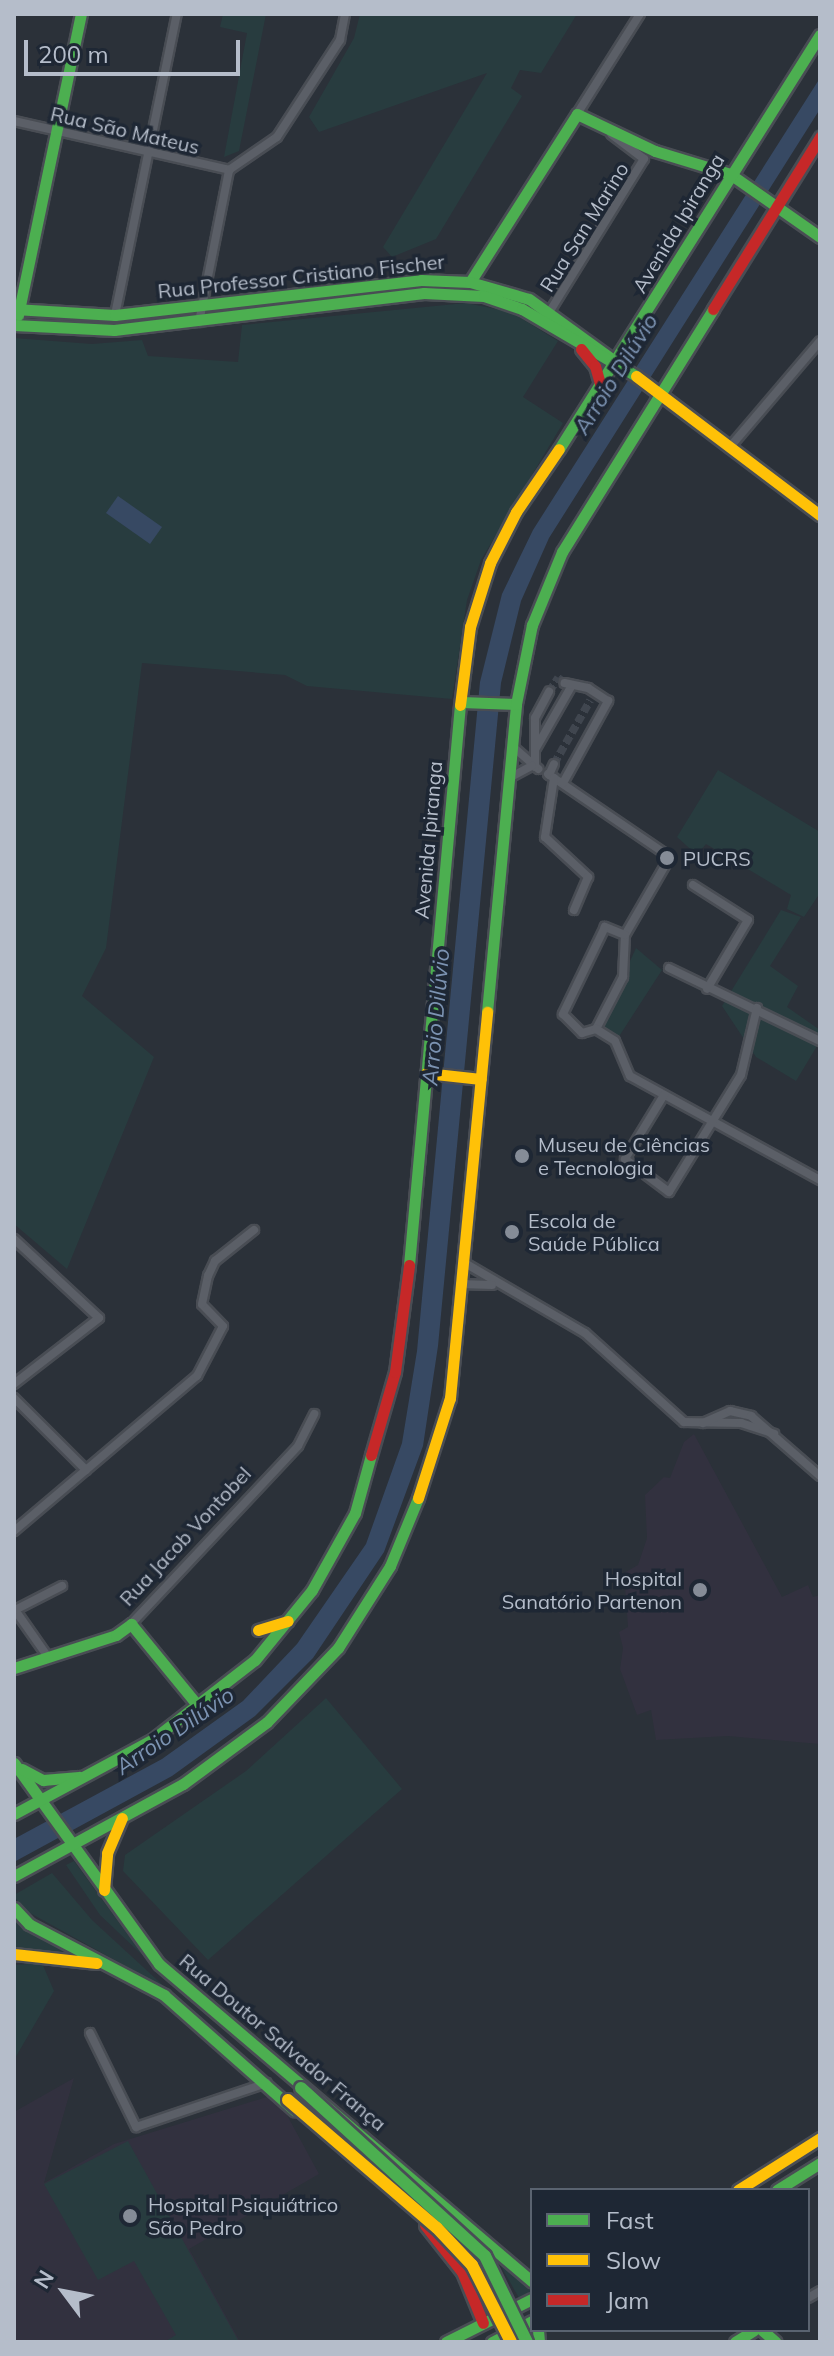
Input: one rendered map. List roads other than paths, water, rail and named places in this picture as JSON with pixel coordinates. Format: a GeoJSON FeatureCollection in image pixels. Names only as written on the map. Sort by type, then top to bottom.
{"type":"FeatureCollection","features":[{"type":"Feature","properties":{"kind":"main road"},"geometry":{"type":"LineString","coordinates":[[15,325],[81,14]]}},
{"type":"Feature","properties":{"kind":"main road","name":"Avenida Ipiranga"},"geometry":{"type":"LineString","coordinates":[[14,1814],[153,1739],[199,1707],[288,1621],[335,1556],[355,1513],[387,1414],[410,1261],[432,1074],[467,702],[470,627],[490,563],[516,512],[601,387],[620,365],[730,174],[820,35]]}},
{"type":"Feature","properties":{"kind":"main road"},"geometry":{"type":"LineString","coordinates":[[467,287],[577,114],[608,132],[730,174],[775,202],[820,237]]}},
{"type":"Feature","properties":{"kind":"main road"},"geometry":{"type":"LineString","coordinates":[[14,1876],[70,1840],[122,1818],[183,1784],[267,1722],[338,1648],[390,1566],[436,1450],[450,1398],[476,1078],[512,746],[511,704],[532,625],[562,552],[656,390],[775,202],[820,137]]}},
{"type":"Feature","properties":{"kind":"main road","name":"Rua Professor Cristiano Fischer"},"geometry":{"type":"LineString","coordinates":[[17,309],[115,315],[421,280],[507,291],[550,311],[820,515]]}},
{"type":"Feature","properties":{"kind":"main road","name":"Rua Professor Cristiano Fischer"},"geometry":{"type":"LineString","coordinates":[[15,325],[114,330],[199,323],[467,287],[522,309],[620,365]]}},
{"type":"Feature","properties":{"kind":"main road"},"geometry":{"type":"LineString","coordinates":[[259,299],[260,313]]}},
{"type":"Feature","properties":{"kind":"main road"},"geometry":{"type":"LineString","coordinates":[[573,339],[595,366],[601,387]]}},
{"type":"Feature","properties":{"kind":"main road"},"geometry":{"type":"LineString","coordinates":[[467,702],[511,704]]}},
{"type":"Feature","properties":{"kind":"main road"},"geometry":{"type":"LineString","coordinates":[[432,1074],[476,1078]]}},
{"type":"Feature","properties":{"kind":"main road"},"geometry":{"type":"LineString","coordinates":[[258,1630],[288,1621]]}},
{"type":"Feature","properties":{"kind":"main road"},"geometry":{"type":"LineString","coordinates":[[131,1624],[199,1707]]}},
{"type":"Feature","properties":{"kind":"main road","name":"Rua Jacob Vontobel"},"geometry":{"type":"LineString","coordinates":[[14,1668],[116,1635],[131,1624]]}},
{"type":"Feature","properties":{"kind":"main road"},"geometry":{"type":"LineString","coordinates":[[14,1762],[43,1780],[79,1777]]}},
{"type":"Feature","properties":{"kind":"main road","name":"Rua Doutor Salvador França"},"geometry":{"type":"LineString","coordinates":[[14,1762],[159,1964],[282,2070],[307,2086],[530,2280]]}},
{"type":"Feature","properties":{"kind":"main road"},"geometry":{"type":"LineString","coordinates":[[104,1890],[107,1853],[122,1818]]}},
{"type":"Feature","properties":{"kind":"main road","name":"Rua Doutor Salvador França"},"geometry":{"type":"LineString","coordinates":[[14,1908],[29,1924],[164,1995],[269,2083],[434,2232],[462,2272],[483,2323]]}},
{"type":"Feature","properties":{"kind":"main road"},"geometry":{"type":"LineString","coordinates":[[14,1954],[69,1957],[110,1965]]}},
{"type":"Feature","properties":{"kind":"main road"},"geometry":{"type":"LineString","coordinates":[[282,2070],[485,2256],[527,2342]]}},
{"type":"Feature","properties":{"kind":"main road"},"geometry":{"type":"LineString","coordinates":[[269,2083],[437,2228],[472,2265],[501,2341],[530,2322]]}},
{"type":"Feature","properties":{"kind":"main road"},"geometry":{"type":"LineString","coordinates":[[741,2188],[820,2138]]}},
{"type":"Feature","properties":{"kind":"main road"},"geometry":{"type":"LineString","coordinates":[[780,2188],[816,2167]]}},
{"type":"Feature","properties":{"kind":"main road"},"geometry":{"type":"LineString","coordinates":[[462,2272],[488,2266],[494,2249]]}},
{"type":"Feature","properties":{"kind":"main road"},"geometry":{"type":"LineString","coordinates":[[446,2342],[530,2300]]}},
{"type":"Feature","properties":{"kind":"street"},"geometry":{"type":"LineString","coordinates":[[115,315],[177,14]]}},
{"type":"Feature","properties":{"kind":"street"},"geometry":{"type":"LineString","coordinates":[[199,323],[229,170],[277,137],[340,40],[345,14]]}},
{"type":"Feature","properties":{"kind":"street"},"geometry":{"type":"LineString","coordinates":[[577,114],[640,14]]}},
{"type":"Feature","properties":{"kind":"street","name":"Rua São Mateus"},"geometry":{"type":"LineString","coordinates":[[14,121],[229,170]]}},
{"type":"Feature","properties":{"kind":"street","name":"Rua San Marino"},"geometry":{"type":"LineString","coordinates":[[550,311],[644,159],[608,132]]}},
{"type":"Feature","properties":{"kind":"street"},"geometry":{"type":"LineString","coordinates":[[729,448],[820,341]]}},
{"type":"Feature","properties":{"kind":"street"},"geometry":{"type":"LineString","coordinates":[[535,749],[560,708],[568,685],[596,692],[607,705],[563,783]]}},
{"type":"Feature","properties":{"kind":"street"},"geometry":{"type":"LineString","coordinates":[[590,701],[596,692]]}},
{"type":"Feature","properties":{"kind":"street"},"geometry":{"type":"LineString","coordinates":[[535,768],[535,718],[547,696],[560,708]]}},
{"type":"Feature","properties":{"kind":"street"},"geometry":{"type":"LineString","coordinates":[[512,746],[535,768]]}},
{"type":"Feature","properties":{"kind":"street"},"geometry":{"type":"LineString","coordinates":[[554,764],[550,776],[545,837],[588,877],[574,910]]}},
{"type":"Feature","properties":{"kind":"street"},"geometry":{"type":"LineString","coordinates":[[509,778],[535,768]]}},
{"type":"Feature","properties":{"kind":"street"},"geometry":{"type":"LineString","coordinates":[[550,776],[670,857],[625,935],[623,977],[596,1029],[582,1033],[562,1011],[605,927],[625,935]]}},
{"type":"Feature","properties":{"kind":"street"},"geometry":{"type":"LineString","coordinates":[[693,885],[748,920],[707,989]]}},
{"type":"Feature","properties":{"kind":"street"},"geometry":{"type":"LineString","coordinates":[[669,968],[820,1041]]}},
{"type":"Feature","properties":{"kind":"street"},"geometry":{"type":"LineString","coordinates":[[664,1095],[625,1159],[669,1192],[741,1075],[757,1008]]}},
{"type":"Feature","properties":{"kind":"street"},"geometry":{"type":"LineString","coordinates":[[596,1029],[615,1041],[630,1076],[820,1180]]}},
{"type":"Feature","properties":{"kind":"street"},"geometry":{"type":"LineString","coordinates":[[14,1531],[197,1376],[223,1326],[205,1309],[201,1295],[215,1261],[254,1230]]}},
{"type":"Feature","properties":{"kind":"street"},"geometry":{"type":"LineString","coordinates":[[14,1239],[99,1318],[14,1384]]}},
{"type":"Feature","properties":{"kind":"street"},"geometry":{"type":"LineString","coordinates":[[463,1262],[497,1286],[585,1333],[666,1410],[699,1425],[741,1423],[774,1434],[820,1476]]}},
{"type":"Feature","properties":{"kind":"street"},"geometry":{"type":"LineString","coordinates":[[460,1284],[497,1286]]}},
{"type":"Feature","properties":{"kind":"street"},"geometry":{"type":"LineString","coordinates":[[14,1398],[86,1470]]}},
{"type":"Feature","properties":{"kind":"street","name":"Rua Jacob Vontobel"},"geometry":{"type":"LineString","coordinates":[[131,1624],[298,1446],[314,1414]]}},
{"type":"Feature","properties":{"kind":"street"},"geometry":{"type":"LineString","coordinates":[[48,1657],[15,1610],[62,1586]]}},
{"type":"Feature","properties":{"kind":"street"},"geometry":{"type":"LineString","coordinates":[[90,2033],[136,2127],[269,2083]]}},
{"type":"Feature","properties":{"kind":"water","name":"Arroio Dilúvio"},"geometry":{"type":"Polygon","coordinates":[[[820,78],[820,109],[549,538],[521,601],[501,683],[438,1346],[423,1446],[384,1552],[313,1658],[255,1716],[172,1776],[14,1862],[14,1839],[162,1759],[243,1701],[297,1644],[366,1544],[402,1443],[417,1351],[480,682],[502,594],[533,530],[820,78]]]}},
{"type":"Feature","properties":{"kind":"water"},"geometry":{"type":"Polygon","coordinates":[[[118,496],[162,527],[150,544],[106,513],[118,496]]]}},
{"type":"Feature","properties":{"kind":"tunnel"},"geometry":{"type":"LineString","coordinates":[[549,692],[558,678],[565,683]]}},
{"type":"Feature","properties":{"kind":"tunnel"},"geometry":{"type":"LineString","coordinates":[[554,764],[590,701]]}},
{"type":"Feature","properties":{"kind":"place","name":"PUCRS"},"geometry":{"type":"Point","coordinates":[667,858]}},
{"type":"Feature","properties":{"kind":"place","name":"Museu de Ciências e Tecnologia"},"geometry":{"type":"Point","coordinates":[522,1156]}},
{"type":"Feature","properties":{"kind":"place","name":"Escola de Saúde Pública"},"geometry":{"type":"Point","coordinates":[512,1232]}},
{"type":"Feature","properties":{"kind":"place","name":"Hospital Sanatório Partenon"},"geometry":{"type":"Point","coordinates":[700,1590]}},
{"type":"Feature","properties":{"kind":"place","name":"Hospital Psiquiátrico São Pedro"},"geometry":{"type":"Point","coordinates":[130,2216]}}]}
